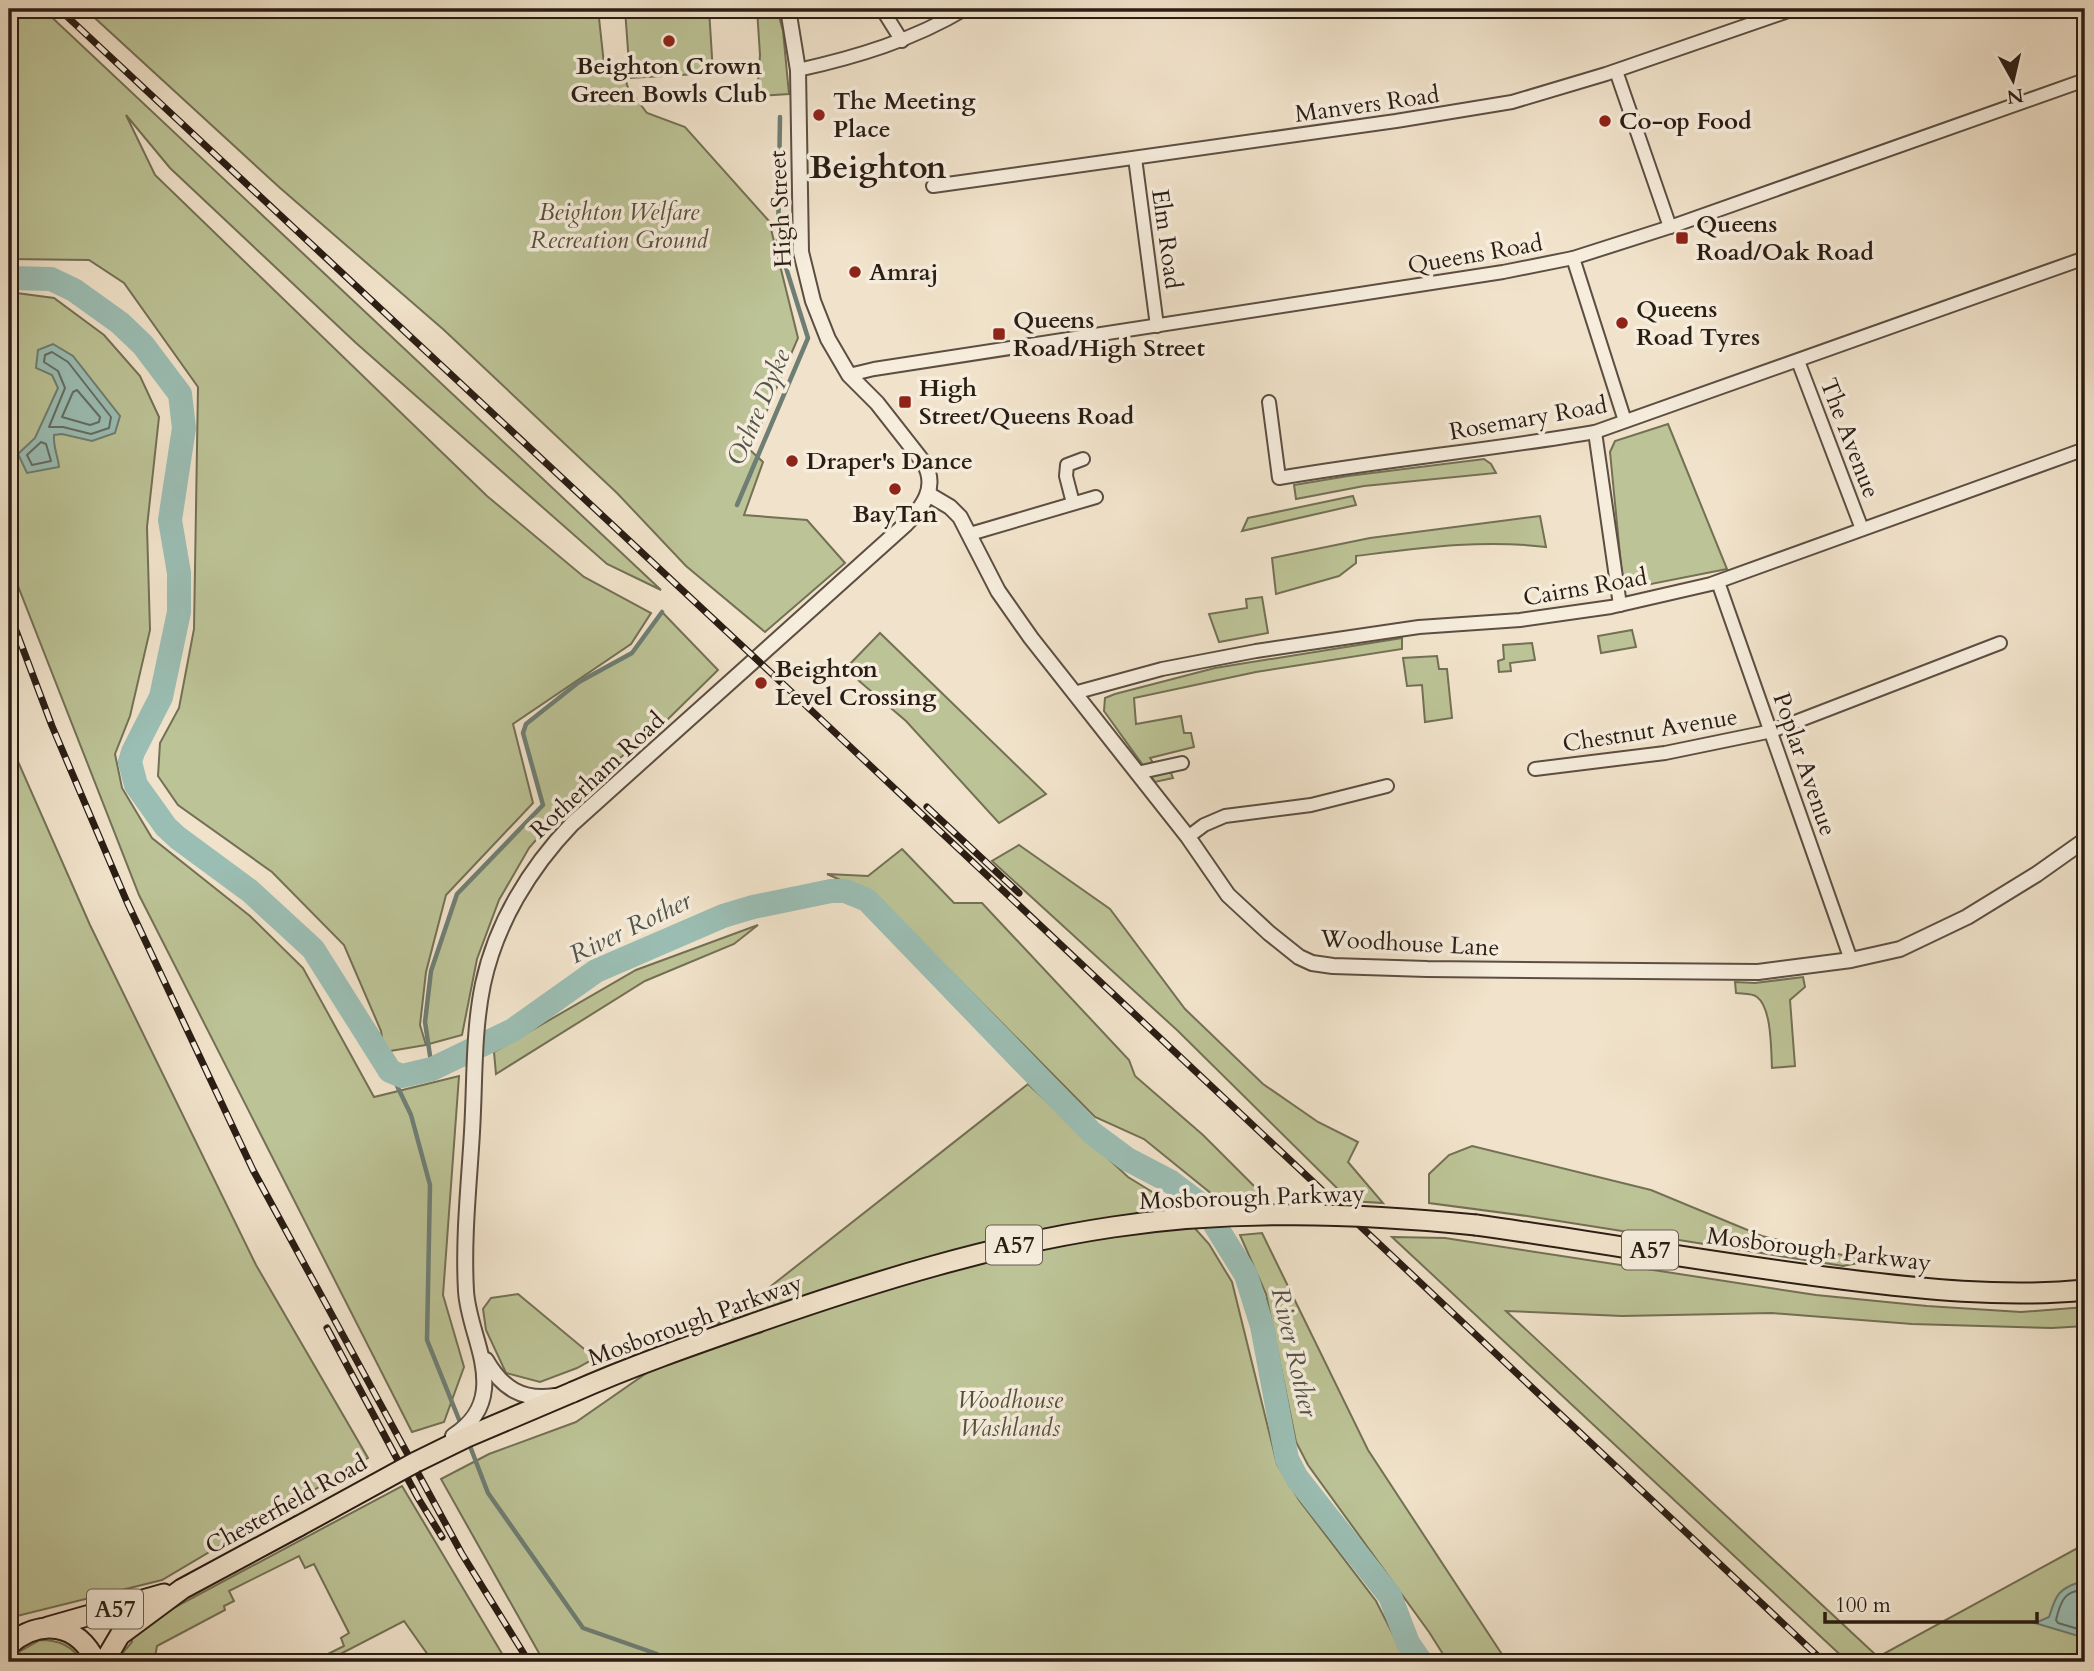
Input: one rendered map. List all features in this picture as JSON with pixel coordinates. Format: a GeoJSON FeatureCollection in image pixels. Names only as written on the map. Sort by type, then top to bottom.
{"type":"FeatureCollection","features":[{"type":"Feature","properties":{"kind":"highway","name":"Mosborough Parkway"},"geometry":{"type":"LineString","coordinates":[[414,1463],[467,1432],[573,1392],[622,1370],[878,1281],[1033,1241],[1174,1220],[1244,1216],[1362,1216],[1476,1225],[1610,1243],[1777,1271],[1900,1286],[1975,1292],[2085,1290]]}},
{"type":"Feature","properties":{"kind":"highway","name":"Chesterfield Road"},"geometry":{"type":"LineString","coordinates":[[104,1662],[110,1647],[120,1635],[181,1589],[414,1463]]}},
{"type":"Feature","properties":{"kind":"highway","name":"Chesterfield Road"},"geometry":{"type":"LineString","coordinates":[[48,1627],[181,1589]]}},
{"type":"Feature","properties":{"kind":"highway","name":"A57"},"geometry":{"type":"LineString","coordinates":[[9,1645],[30,1630],[48,1627],[72,1633],[87,1645],[96,1662]]}},
{"type":"Feature","properties":{"kind":"street","name":"High Street"},"geometry":{"type":"LineString","coordinates":[[788,9],[798,70],[801,252],[813,301],[828,340],[849,375],[877,403],[924,463],[930,479],[928,494]]}},
{"type":"Feature","properties":{"kind":"street"},"geometry":{"type":"LineString","coordinates":[[882,9],[902,41]]}},
{"type":"Feature","properties":{"kind":"street"},"geometry":{"type":"LineString","coordinates":[[798,70],[835,62],[902,41],[965,9]]}},
{"type":"Feature","properties":{"kind":"street","name":"Manvers Road"},"geometry":{"type":"LineString","coordinates":[[933,186],[1452,113],[1539,96],[1794,9]]}},
{"type":"Feature","properties":{"kind":"street"},"geometry":{"type":"LineString","coordinates":[[1616,71],[1670,227]]}},
{"type":"Feature","properties":{"kind":"street","name":"Queens Road"},"geometry":{"type":"LineString","coordinates":[[849,375],[1503,272],[1573,258],[1670,227],[2085,80]]}},
{"type":"Feature","properties":{"kind":"street","name":"Elm Road"},"geometry":{"type":"LineString","coordinates":[[1135,158],[1157,326]]}},
{"type":"Feature","properties":{"kind":"street"},"geometry":{"type":"LineString","coordinates":[[1573,258],[1625,421]]}},
{"type":"Feature","properties":{"kind":"street","name":"Rosemary Road"},"geometry":{"type":"LineString","coordinates":[[1269,402],[1279,478],[1595,432],[2085,258]]}},
{"type":"Feature","properties":{"kind":"street","name":"The Avenue"},"geometry":{"type":"LineString","coordinates":[[1798,362],[1862,529]]}},
{"type":"Feature","properties":{"kind":"street"},"geometry":{"type":"LineString","coordinates":[[1595,432],[1620,605]]}},
{"type":"Feature","properties":{"kind":"street","name":"Cairns Road"},"geometry":{"type":"LineString","coordinates":[[1074,693],[1162,670],[1256,651],[1419,627],[1520,620],[1620,605],[1718,582],[2085,449]]}},
{"type":"Feature","properties":{"kind":"street"},"geometry":{"type":"LineString","coordinates":[[1073,503],[1066,477],[1067,465],[1083,459]]}},
{"type":"Feature","properties":{"kind":"street","name":"Woodhouse Lane"},"geometry":{"type":"LineString","coordinates":[[928,494],[954,510],[970,534],[998,591],[1031,638],[1188,837],[1228,895],[1269,933],[1299,957],[1312,963],[1427,969],[1758,972],[1851,960],[1900,949],[1967,917],[2037,874],[2085,840]]}},
{"type":"Feature","properties":{"kind":"street","name":"Rotherham Road"},"geometry":{"type":"LineString","coordinates":[[478,1347],[467,1305],[465,1258],[478,1024],[484,983],[503,925],[523,887],[552,846],[572,824],[906,524],[920,509],[928,494]]}},
{"type":"Feature","properties":{"kind":"street"},"geometry":{"type":"LineString","coordinates":[[970,534],[1096,497]]}},
{"type":"Feature","properties":{"kind":"street","name":"Poplar Avenue"},"geometry":{"type":"LineString","coordinates":[[1718,582],[1851,960]]}},
{"type":"Feature","properties":{"kind":"street","name":"Chestnut Avenue"},"geometry":{"type":"LineString","coordinates":[[1535,769],[1665,753],[1772,731],[2000,643]]}},
{"type":"Feature","properties":{"kind":"street"},"geometry":{"type":"LineString","coordinates":[[1137,774],[1182,763]]}},
{"type":"Feature","properties":{"kind":"street"},"geometry":{"type":"LineString","coordinates":[[1188,837],[1204,825],[1225,816],[1311,805],[1387,786]]}},
{"type":"Feature","properties":{"kind":"street"},"geometry":{"type":"LineString","coordinates":[[478,1347],[498,1379],[512,1390],[541,1397],[573,1392]]}},
{"type":"Feature","properties":{"kind":"street"},"geometry":{"type":"LineString","coordinates":[[467,1432],[478,1412],[484,1391],[484,1372],[478,1347]]}},
{"type":"Feature","properties":{"kind":"green space"},"geometry":{"type":"Polygon","coordinates":[[[9,9],[43,9],[661,590],[607,564],[356,343],[170,168],[126,115],[155,175],[487,496],[584,577],[651,613],[631,644],[513,724],[533,803],[446,895],[426,972],[420,1025],[426,1045],[384,1052],[381,1031],[344,945],[272,872],[178,805],[158,776],[160,743],[179,708],[194,629],[198,387],[124,283],[89,260],[9,259],[9,9]]]}},
{"type":"Feature","properties":{"kind":"green space","name":"Beighton Welfare Recreation Ground"},"geometry":{"type":"Polygon","coordinates":[[[85,9],[598,9],[604,64],[622,66],[628,88],[647,113],[685,127],[769,221],[798,338],[750,450],[763,462],[744,515],[807,520],[845,563],[765,632],[686,566],[617,493],[444,330],[279,187],[85,9]]]}},
{"type":"Feature","properties":{"kind":"green space","name":"Beighton Crown Green Bowls Club"},"geometry":{"type":"Polygon","coordinates":[[[625,9],[709,9],[713,73],[630,78],[625,9]]]}},
{"type":"Feature","properties":{"kind":"green space"},"geometry":{"type":"Polygon","coordinates":[[[757,9],[777,9],[783,31],[789,94],[757,96],[760,55],[757,9]]]}},
{"type":"Feature","properties":{"kind":"green space"},"geometry":{"type":"Polygon","coordinates":[[[9,292],[54,298],[104,335],[140,376],[159,417],[147,527],[150,630],[130,716],[115,754],[122,788],[152,838],[250,916],[303,968],[374,1097],[459,1076],[443,1295],[464,1367],[444,1422],[412,1432],[139,895],[9,563],[9,292]]]}},
{"type":"Feature","properties":{"kind":"green space"},"geometry":{"type":"Polygon","coordinates":[[[1668,424],[1727,569],[1631,588],[1622,575],[1610,452],[1615,441],[1668,424]]]}},
{"type":"Feature","properties":{"kind":"green space"},"geometry":{"type":"Polygon","coordinates":[[[1484,459],[1496,473],[1364,486],[1296,499],[1294,485],[1484,459]]]}},
{"type":"Feature","properties":{"kind":"green space"},"geometry":{"type":"Polygon","coordinates":[[[1353,496],[1356,505],[1242,531],[1248,518],[1353,496]]]}},
{"type":"Feature","properties":{"kind":"green space"},"geometry":{"type":"Polygon","coordinates":[[[1540,516],[1546,547],[1475,544],[1356,556],[1356,563],[1339,576],[1276,594],[1272,558],[1370,538],[1540,516]]]}},
{"type":"Feature","properties":{"kind":"green space"},"geometry":{"type":"Polygon","coordinates":[[[1262,597],[1268,633],[1219,642],[1209,614],[1247,608],[1246,599],[1262,597]]]}},
{"type":"Feature","properties":{"kind":"green space"},"geometry":{"type":"Polygon","coordinates":[[[662,612],[718,670],[663,724],[578,791],[529,848],[499,900],[477,959],[462,1035],[429,1044],[425,1022],[431,971],[457,894],[543,805],[523,733],[526,724],[579,682],[632,653],[662,612]]]}},
{"type":"Feature","properties":{"kind":"green space"},"geometry":{"type":"Polygon","coordinates":[[[1632,630],[1636,647],[1601,653],[1598,636],[1632,630]]]}},
{"type":"Feature","properties":{"kind":"green space"},"geometry":{"type":"Polygon","coordinates":[[[880,633],[1046,794],[999,823],[906,721],[845,669],[880,633]]]}},
{"type":"Feature","properties":{"kind":"green space"},"geometry":{"type":"Polygon","coordinates":[[[1402,638],[1402,649],[1256,672],[1134,698],[1136,724],[1181,716],[1184,733],[1191,733],[1194,747],[1150,758],[1155,766],[1167,763],[1173,778],[1155,782],[1104,711],[1105,698],[1115,694],[1215,668],[1402,638]]]}},
{"type":"Feature","properties":{"kind":"green space"},"geometry":{"type":"Polygon","coordinates":[[[1532,643],[1535,660],[1510,663],[1511,671],[1499,672],[1498,661],[1504,659],[1503,645],[1532,643]]]}},
{"type":"Feature","properties":{"kind":"green space"},"geometry":{"type":"Polygon","coordinates":[[[1437,656],[1439,669],[1447,669],[1452,718],[1425,722],[1422,685],[1407,686],[1403,658],[1437,656]]]}},
{"type":"Feature","properties":{"kind":"green space"},"geometry":{"type":"Polygon","coordinates":[[[9,741],[90,925],[256,1265],[368,1458],[162,1580],[9,1618],[9,741]]]}},
{"type":"Feature","properties":{"kind":"green space"},"geometry":{"type":"Polygon","coordinates":[[[1019,845],[1110,909],[1185,1009],[1263,1084],[1318,1122],[1358,1142],[1348,1162],[1383,1203],[1350,1201],[1178,1031],[992,861],[1019,845]]]}},
{"type":"Feature","properties":{"kind":"green space"},"geometry":{"type":"Polygon","coordinates":[[[902,849],[954,903],[982,903],[1129,1060],[1135,1076],[1203,1135],[1271,1203],[1218,1199],[1144,1139],[1095,1117],[876,896],[827,874],[868,876],[902,849]]]}},
{"type":"Feature","properties":{"kind":"green space"},"geometry":{"type":"Polygon","coordinates":[[[758,925],[734,944],[645,981],[496,1074],[494,1052],[636,970],[758,925]]]}},
{"type":"Feature","properties":{"kind":"green space"},"geometry":{"type":"Polygon","coordinates":[[[1803,977],[1805,987],[1790,1000],[1795,1066],[1772,1068],[1766,1010],[1757,997],[1736,993],[1735,982],[1755,983],[1803,977]]]}},
{"type":"Feature","properties":{"kind":"green space","name":"Woodhouse Washlands"},"geometry":{"type":"Polygon","coordinates":[[[1028,1084],[1128,1177],[1175,1206],[1209,1244],[1232,1282],[1277,1464],[1299,1500],[1376,1601],[1407,1662],[544,1662],[441,1479],[489,1454],[576,1422],[766,1290],[1028,1084]]]}},
{"type":"Feature","properties":{"kind":"green space"},"geometry":{"type":"Polygon","coordinates":[[[1472,1146],[1651,1190],[1762,1236],[1868,1261],[1843,1266],[1429,1203],[1429,1174],[1449,1155],[1472,1146]]]}},
{"type":"Feature","properties":{"kind":"green space"},"geometry":{"type":"Polygon","coordinates":[[[1262,1233],[1368,1450],[1507,1662],[1448,1662],[1308,1465],[1296,1442],[1266,1294],[1240,1235],[1262,1233]]]}},
{"type":"Feature","properties":{"kind":"green space"},"geometry":{"type":"Polygon","coordinates":[[[1392,1237],[1445,1238],[1816,1295],[2021,1312],[2085,1307],[2085,1326],[2052,1328],[1912,1324],[1772,1313],[1622,1316],[1506,1311],[1878,1657],[2085,1544],[2085,1662],[1848,1662],[1392,1237]]]}},
{"type":"Feature","properties":{"kind":"green space"},"geometry":{"type":"Polygon","coordinates":[[[518,1294],[595,1358],[540,1382],[506,1373],[486,1330],[483,1309],[491,1298],[518,1294]]]}},
{"type":"Feature","properties":{"kind":"green space"},"geometry":{"type":"Polygon","coordinates":[[[402,1486],[507,1662],[433,1662],[404,1621],[325,1662],[312,1662],[344,1646],[341,1638],[349,1633],[314,1564],[305,1568],[299,1556],[229,1591],[234,1601],[224,1606],[225,1610],[157,1646],[154,1662],[118,1662],[132,1642],[131,1636],[151,1620],[402,1486]]]}},
{"type":"Feature","properties":{"kind":"green space"},"geometry":{"type":"Polygon","coordinates":[[[40,1640],[65,1645],[83,1662],[11,1662],[19,1652],[40,1640]]]}},
{"type":"Feature","properties":{"kind":"water"},"geometry":{"type":"Polygon","coordinates":[[[53,344],[73,356],[120,416],[115,433],[92,441],[62,434],[54,435],[59,467],[27,473],[18,454],[35,438],[58,388],[52,375],[36,368],[38,350],[53,344]]]}},
{"type":"Feature","properties":{"kind":"water"},"geometry":{"type":"Polygon","coordinates":[[[2080,1582],[2085,1586],[2085,1638],[2035,1623],[2049,1617],[2062,1590],[2080,1582]]]}},
{"type":"Feature","properties":{"kind":"waterway","name":"Ochre Dyke"},"geometry":{"type":"LineString","coordinates":[[737,505],[808,338],[778,242],[780,117]]}},
{"type":"Feature","properties":{"kind":"waterway","name":"River Rother"},"geometry":{"type":"LineString","coordinates":[[9,278],[51,279],[74,290],[120,323],[143,345],[180,394],[184,428],[170,520],[179,573],[179,612],[161,697],[130,762],[136,785],[166,827],[250,891],[313,949],[390,1071],[402,1076],[432,1069],[513,1030],[596,971],[723,916],[831,891],[845,891],[867,900],[1092,1133],[1127,1159],[1171,1182],[1204,1207],[1246,1275],[1262,1326],[1287,1459],[1297,1478],[1390,1596],[1408,1643],[1421,1662]]}},
{"type":"Feature","properties":{"kind":"waterway","name":"Ochre Dyke"},"geometry":{"type":"LineString","coordinates":[[432,1069],[425,1022],[431,971],[457,894],[543,805],[523,733],[526,724],[579,682],[632,653],[662,612]]}},
{"type":"Feature","properties":{"kind":"waterway"},"geometry":{"type":"LineString","coordinates":[[390,1071],[411,1115],[430,1185],[427,1340],[462,1427]]}},
{"type":"Feature","properties":{"kind":"waterway"},"geometry":{"type":"LineString","coordinates":[[468,1441],[488,1493],[583,1628],[657,1654],[660,1662]]}},
{"type":"Feature","properties":{"kind":"railway"},"geometry":{"type":"LineString","coordinates":[[59,9],[828,726],[1824,1662]]}},
{"type":"Feature","properties":{"kind":"railway"},"geometry":{"type":"LineString","coordinates":[[9,612],[52,726],[127,902],[253,1170],[462,1554],[529,1662]]}},
{"type":"Feature","properties":{"kind":"railway"},"geometry":{"type":"LineString","coordinates":[[927,807],[1019,893]]}},
{"type":"Feature","properties":{"kind":"railway"},"geometry":{"type":"LineString","coordinates":[[327,1328],[418,1498],[442,1537]]}},
{"type":"Feature","properties":{"kind":"place","name":"Beighton Crown Green Bowls Club"},"geometry":{"type":"Point","coordinates":[669,41]}},
{"type":"Feature","properties":{"kind":"place","name":"The Meeting Place"},"geometry":{"type":"Point","coordinates":[819,115]}},
{"type":"Feature","properties":{"kind":"place","name":"Co-op Food"},"geometry":{"type":"Point","coordinates":[1605,121]}},
{"type":"Feature","properties":{"kind":"place","name":"Queens Road/Oak Road"},"geometry":{"type":"Point","coordinates":[1682,238]}},
{"type":"Feature","properties":{"kind":"place","name":"Amraj"},"geometry":{"type":"Point","coordinates":[855,272]}},
{"type":"Feature","properties":{"kind":"place","name":"Queens Road Tyres"},"geometry":{"type":"Point","coordinates":[1622,323]}},
{"type":"Feature","properties":{"kind":"place","name":"Queens Road/High Street"},"geometry":{"type":"Point","coordinates":[999,334]}},
{"type":"Feature","properties":{"kind":"place","name":"High Street/Queens Road"},"geometry":{"type":"Point","coordinates":[905,402]}},
{"type":"Feature","properties":{"kind":"place","name":"Draper's Dance"},"geometry":{"type":"Point","coordinates":[792,461]}},
{"type":"Feature","properties":{"kind":"place","name":"BayTan"},"geometry":{"type":"Point","coordinates":[895,489]}},
{"type":"Feature","properties":{"kind":"place","name":"Beighton Level Crossing"},"geometry":{"type":"Point","coordinates":[761,683]}},
{"type":"Feature","properties":{"kind":"district","name":"Beighton"},"geometry":{"type":"Point","coordinates":[878,167]}}]}
